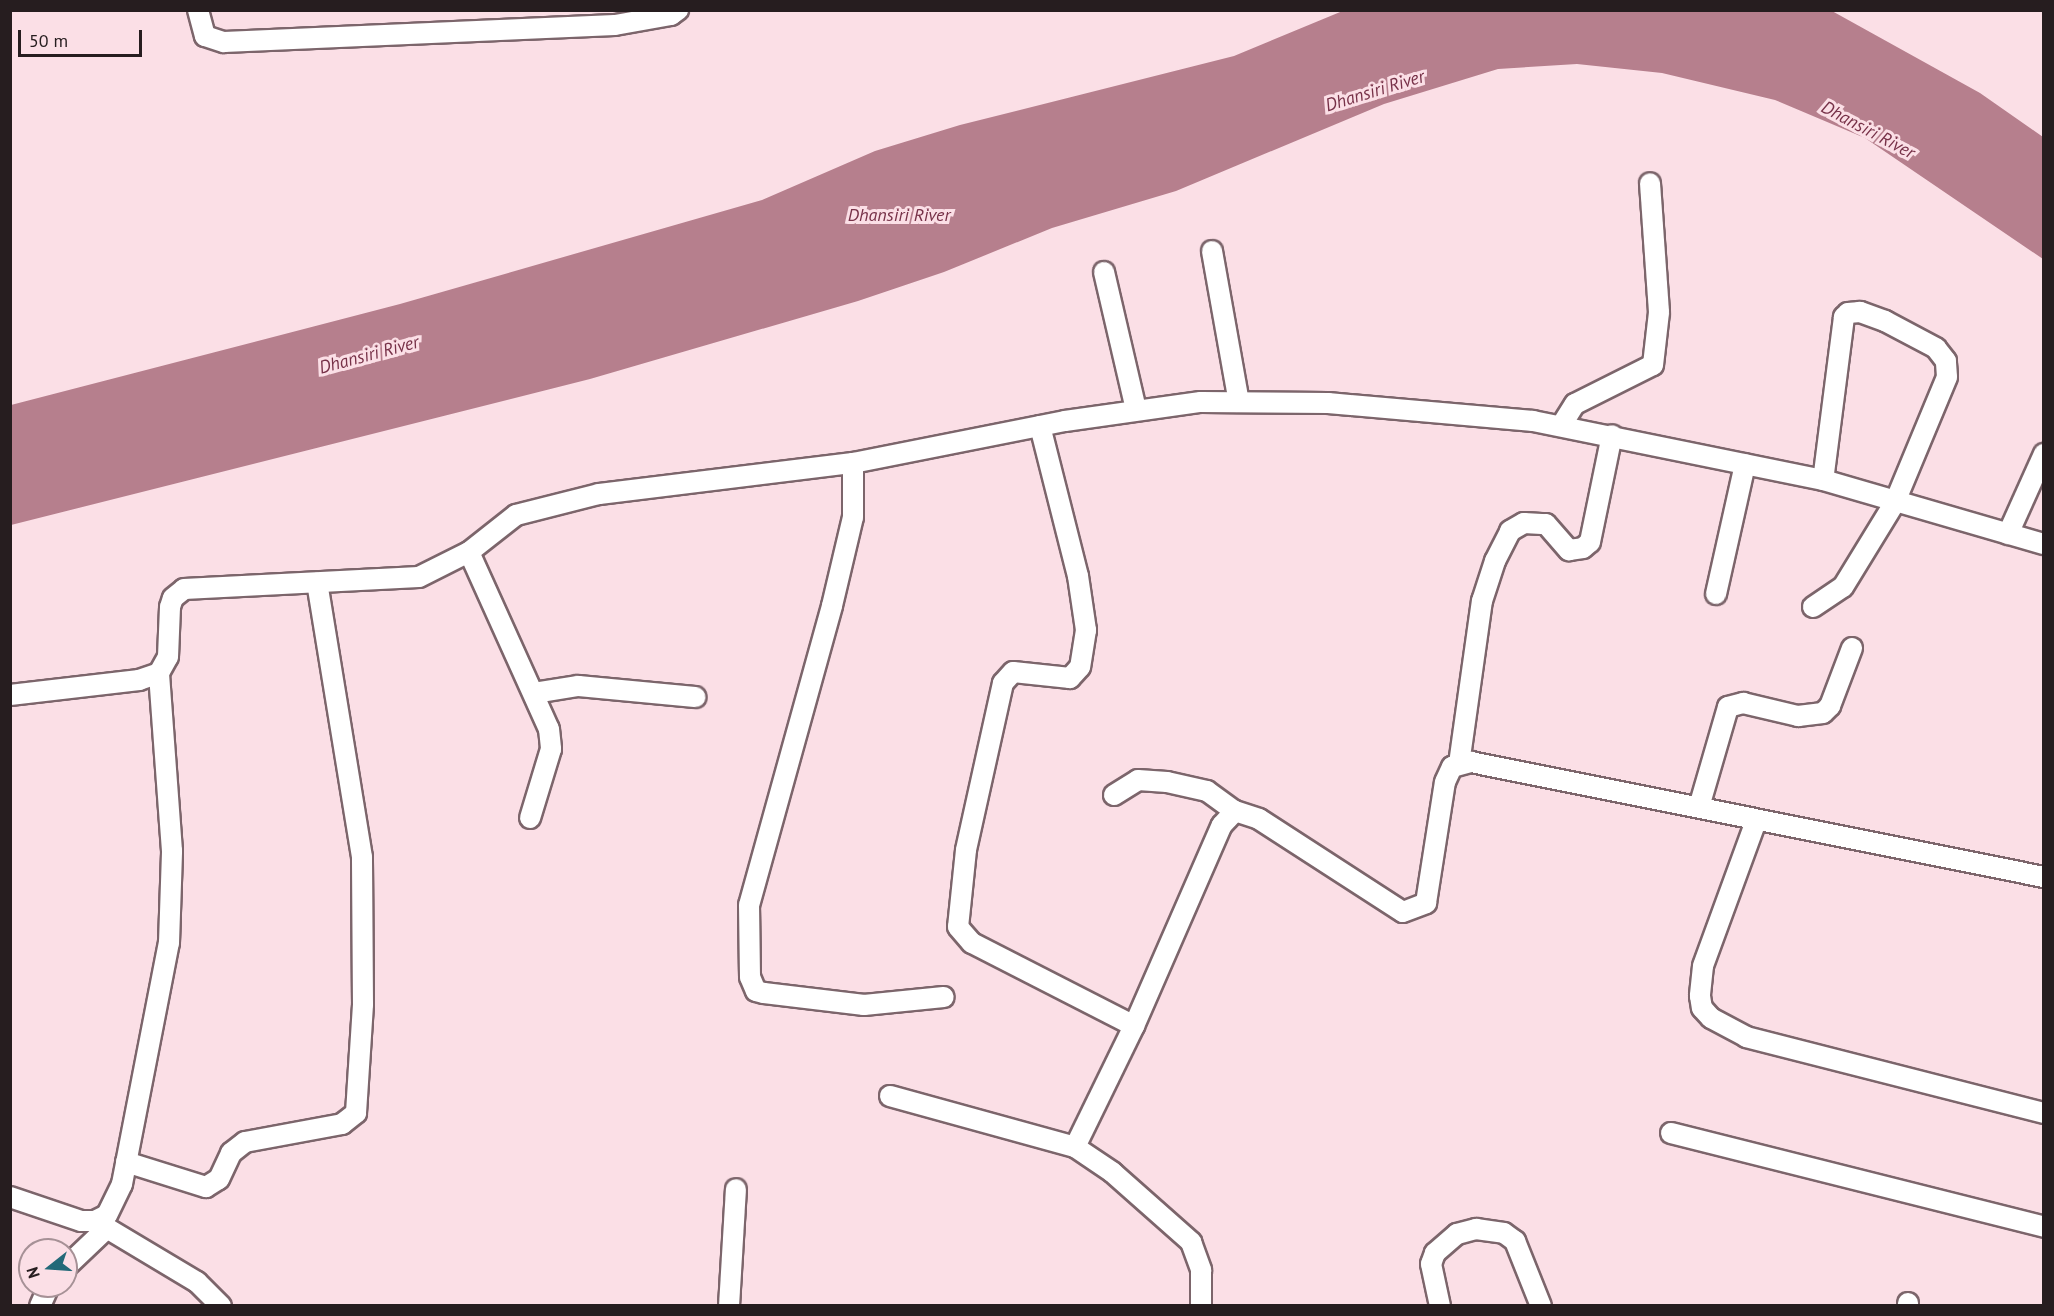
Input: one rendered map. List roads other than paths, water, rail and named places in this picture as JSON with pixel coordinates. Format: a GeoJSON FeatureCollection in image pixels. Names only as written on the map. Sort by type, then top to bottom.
{"type":"FeatureCollection","features":[{"type":"Feature","properties":{"kind":"street"},"geometry":{"type":"LineString","coordinates":[[198,10],[205,36],[235,42],[615,26],[671,15],[678,10]]}},
{"type":"Feature","properties":{"kind":"street"},"geometry":{"type":"LineString","coordinates":[[1561,426],[1575,404],[1653,365],[1659,312],[1650,183]]}},
{"type":"Feature","properties":{"kind":"street"},"geometry":{"type":"LineString","coordinates":[[1212,251],[1239,402]]}},
{"type":"Feature","properties":{"kind":"street"},"geometry":{"type":"LineString","coordinates":[[1104,272],[1136,410]]}},
{"type":"Feature","properties":{"kind":"street"},"geometry":{"type":"LineString","coordinates":[[1813,607],[1843,587],[1895,502],[1948,368],[1936,348],[1860,312],[1848,313],[1844,317],[1823,480]]}},
{"type":"Feature","properties":{"kind":"street"},"geometry":{"type":"LineString","coordinates":[[78,1252],[116,1204],[169,933],[172,851],[159,673],[168,657],[170,607],[173,598],[184,589],[419,577],[469,552],[527,510],[612,492],[853,463],[1040,426],[1201,402],[1360,406],[1561,426],[1823,480],[2043,544]]}},
{"type":"Feature","properties":{"kind":"street"},"geometry":{"type":"LineString","coordinates":[[1040,426],[1086,614],[1083,649],[1080,667],[1070,678],[1013,672],[1003,682],[966,850],[958,927],[972,944],[1134,1026]]}},
{"type":"Feature","properties":{"kind":"street"},"geometry":{"type":"LineString","coordinates":[[1459,764],[1482,601],[1495,561],[1510,531],[1524,523],[1546,524],[1569,550],[1583,548],[1590,542],[1612,435]]}},
{"type":"Feature","properties":{"kind":"street"},"geometry":{"type":"LineString","coordinates":[[2008,534],[2043,454]]}},
{"type":"Feature","properties":{"kind":"street"},"geometry":{"type":"LineString","coordinates":[[853,463],[853,518],[832,606],[749,905],[750,976],[756,991],[864,1005],[944,997]]}},
{"type":"Feature","properties":{"kind":"street"},"geometry":{"type":"LineString","coordinates":[[1716,594],[1745,464]]}},
{"type":"Feature","properties":{"kind":"street"},"geometry":{"type":"LineString","coordinates":[[469,552],[534,693],[551,739],[530,818]]}},
{"type":"Feature","properties":{"kind":"street"},"geometry":{"type":"LineString","coordinates":[[126,1162],[206,1187],[219,1179],[231,1153],[245,1142],[342,1124],[356,1113],[363,1004],[362,857],[317,583]]}},
{"type":"Feature","properties":{"kind":"street"},"geometry":{"type":"LineString","coordinates":[[1699,807],[1728,707],[1743,703],[1798,716],[1823,713],[1830,706],[1852,648]]}},
{"type":"Feature","properties":{"kind":"street"},"geometry":{"type":"LineString","coordinates":[[10,695],[140,680],[159,673]]}},
{"type":"Feature","properties":{"kind":"street"},"geometry":{"type":"LineString","coordinates":[[534,693],[578,686],[695,697]]}},
{"type":"Feature","properties":{"kind":"street"},"geometry":{"type":"LineString","coordinates":[[1114,795],[1138,780],[1167,782],[1207,790],[1235,811],[1258,819],[1392,907],[1412,911],[1426,903],[1445,782],[1452,767],[1471,762],[2043,877]]}},
{"type":"Feature","properties":{"kind":"street"},"geometry":{"type":"LineString","coordinates":[[1074,1147],[1134,1026],[1222,825],[1235,811]]}},
{"type":"Feature","properties":{"kind":"street"},"geometry":{"type":"LineString","coordinates":[[1756,821],[1703,966],[1700,996],[1702,1008],[1711,1018],[1746,1037],[2043,1113]]}},
{"type":"Feature","properties":{"kind":"street"},"geometry":{"type":"LineString","coordinates":[[890,1096],[1074,1147],[1112,1172],[1191,1242],[1201,1270],[1201,1305]]}},
{"type":"Feature","properties":{"kind":"street"},"geometry":{"type":"LineString","coordinates":[[1671,1133],[2043,1227]]}},
{"type":"Feature","properties":{"kind":"street"},"geometry":{"type":"LineString","coordinates":[[729,1305],[736,1189]]}},
{"type":"Feature","properties":{"kind":"street"},"geometry":{"type":"LineString","coordinates":[[10,1197],[81,1221],[101,1224],[197,1282],[221,1305]]}},
{"type":"Feature","properties":{"kind":"street"},"geometry":{"type":"LineString","coordinates":[[1440,1305],[1431,1264],[1435,1253],[1457,1234],[1476,1229],[1504,1233],[1515,1241],[1540,1305]]}},
{"type":"Feature","properties":{"kind":"water","name":"Dhansiri River"},"geometry":{"type":"Polygon","coordinates":[[[1345,10],[1832,11],[1980,93],[2043,137],[2043,259],[1865,138],[1775,100],[1662,73],[1577,64],[1498,69],[1384,104],[1176,191],[1052,228],[944,272],[858,301],[590,379],[11,525],[11,405],[400,304],[762,200],[875,151],[960,125],[1234,56],[1345,10]]]}}]}
